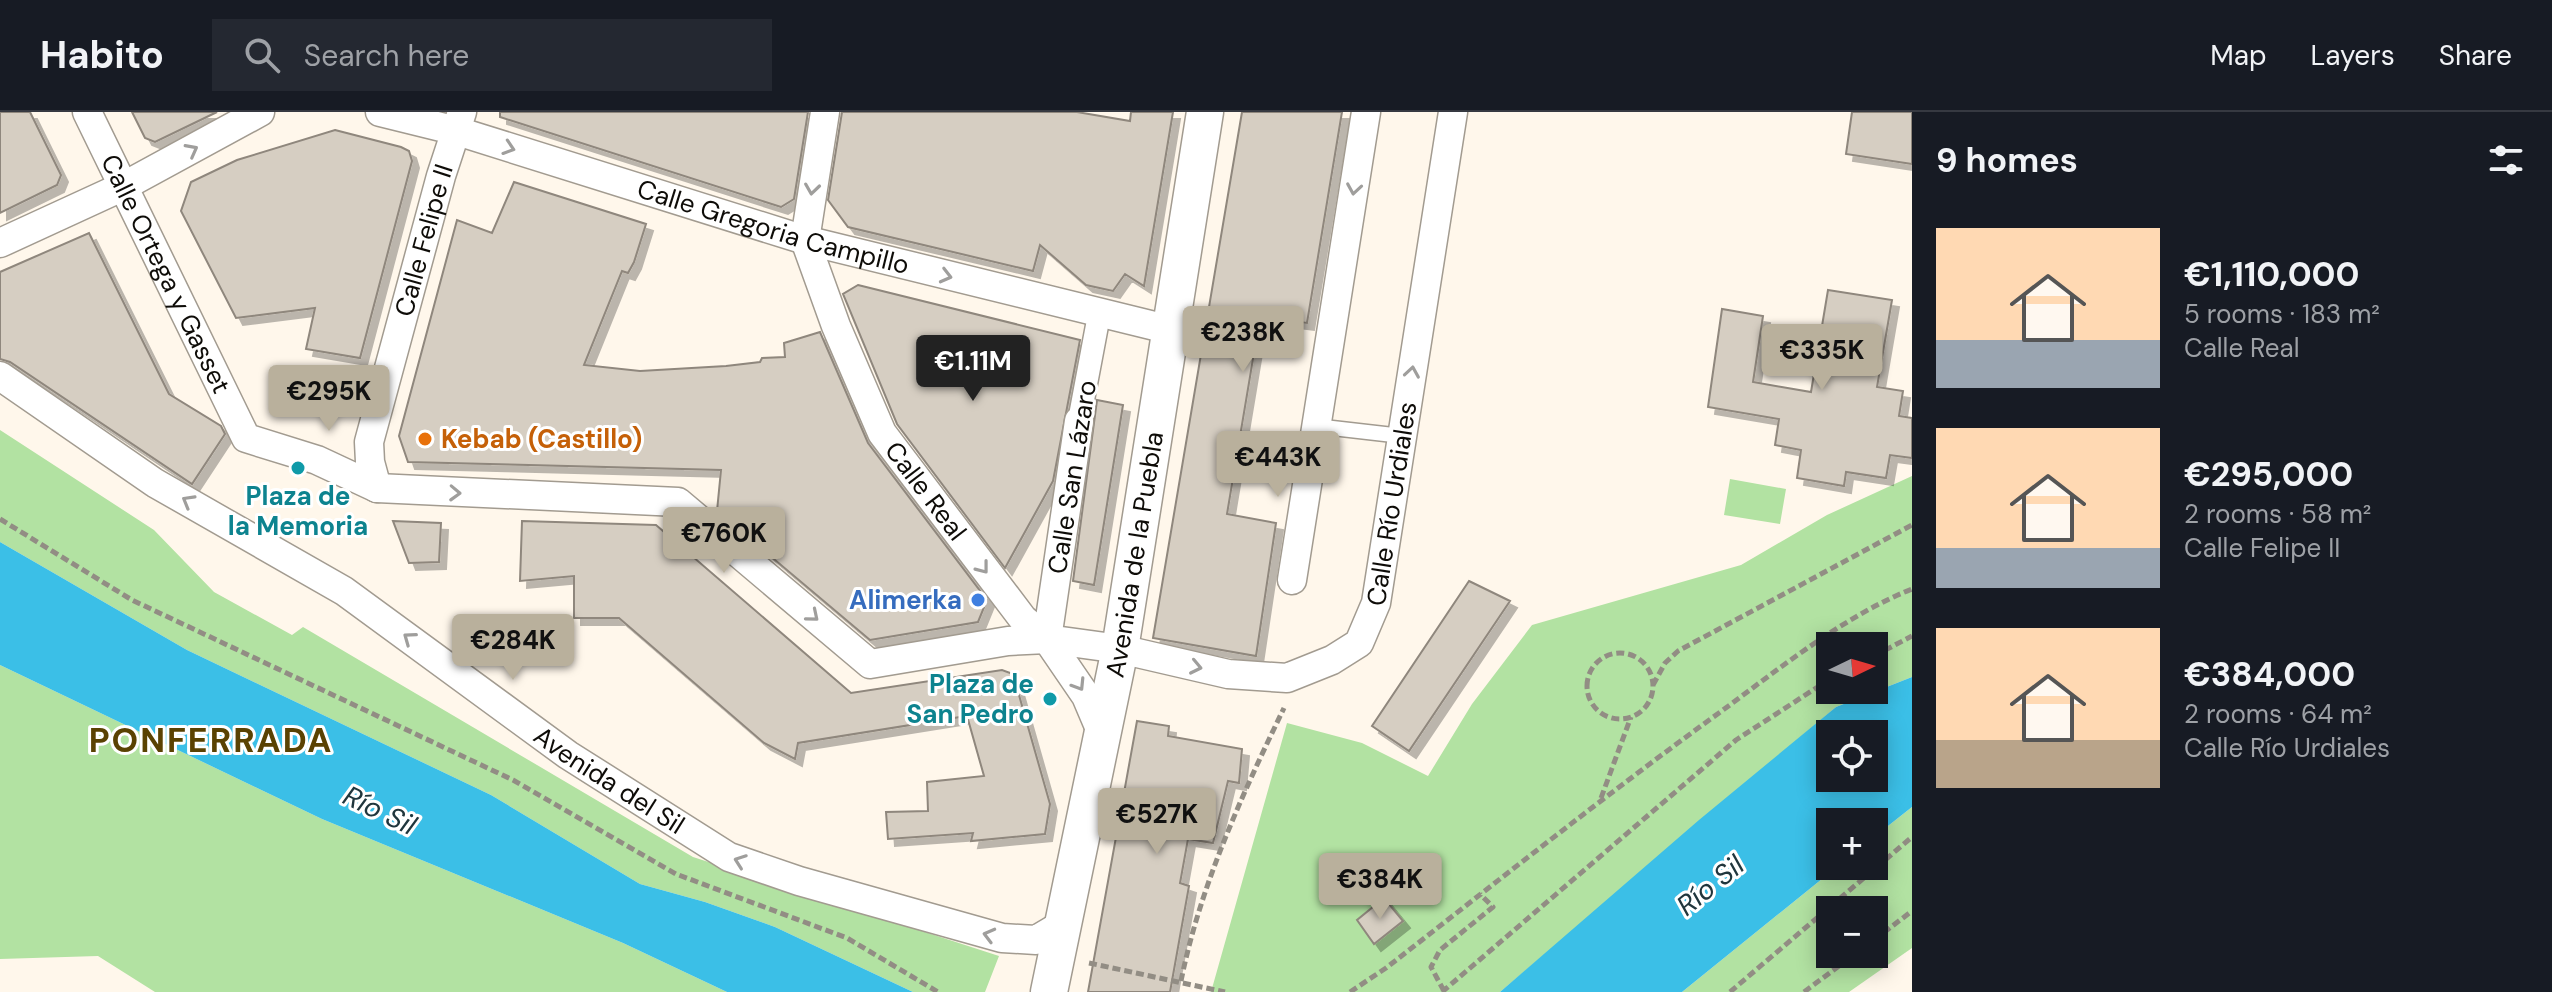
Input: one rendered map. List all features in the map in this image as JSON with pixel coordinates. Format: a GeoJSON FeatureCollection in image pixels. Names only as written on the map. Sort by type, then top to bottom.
{"type":"FeatureCollection","features":[{"type":"Feature","properties":{"kind":"street","name":"Calle Ortega y Gasset"},"geometry":{"type":"LineString","coordinates":[[87,112],[246,438],[300,455],[377,488]]}},
{"type":"Feature","properties":{"kind":"street"},"geometry":{"type":"LineString","coordinates":[[0,243],[124,186],[260,112]]}},
{"type":"Feature","properties":{"kind":"street","name":"Calle Gregoria Campillo"},"geometry":{"type":"LineString","coordinates":[[380,112],[460,121],[805,240],[1099,315],[1171,330]]}},
{"type":"Feature","properties":{"kind":"street"},"geometry":{"type":"LineString","coordinates":[[805,240],[825,112]]}},
{"type":"Feature","properties":{"kind":"street","name":"Avenida de la Puebla"},"geometry":{"type":"LineString","coordinates":[[1049,992],[1120,649],[1205,112]]}},
{"type":"Feature","properties":{"kind":"street"},"geometry":{"type":"LineString","coordinates":[[1292,580],[1366,112]]}},
{"type":"Feature","properties":{"kind":"street","name":"Calle Río Urdiales"},"geometry":{"type":"LineString","coordinates":[[1120,649],[1228,674],[1287,678],[1332,660],[1359,643],[1376,603],[1453,112]]}},
{"type":"Feature","properties":{"kind":"street","name":"Calle Felipe II"},"geometry":{"type":"LineString","coordinates":[[377,488],[370,462],[369,442],[441,176],[460,121]]}},
{"type":"Feature","properties":{"kind":"street","name":"Calle Real"},"geometry":{"type":"LineString","coordinates":[[805,240],[882,433],[1023,619],[1047,639]]}},
{"type":"Feature","properties":{"kind":"street","name":"Calle San Lázaro"},"geometry":{"type":"LineString","coordinates":[[1047,639],[1079,421],[1099,315]]}},
{"type":"Feature","properties":{"kind":"street","name":"Avenida del Sil"},"geometry":{"type":"LineString","coordinates":[[0,376],[155,483],[344,591],[568,755],[729,857],[799,881],[1002,938],[1060,940]]}},
{"type":"Feature","properties":{"kind":"street"},"geometry":{"type":"LineString","coordinates":[[300,455],[332,460],[356,458],[369,442]]}},
{"type":"Feature","properties":{"kind":"street"},"geometry":{"type":"LineString","coordinates":[[377,488],[678,502],[870,664],[1008,641],[1047,639],[1120,649]]}},
{"type":"Feature","properties":{"kind":"street"},"geometry":{"type":"LineString","coordinates":[[1047,639],[1086,696],[1103,736]]}},
{"type":"Feature","properties":{"kind":"lane"},"geometry":{"type":"LineString","coordinates":[[1315,426],[1402,436]]}},
{"type":"Feature","properties":{"kind":"path"},"geometry":{"type":"LineString","coordinates":[[0,519],[132,600],[513,780],[676,874],[847,938],[938,992]]}},
{"type":"Feature","properties":{"kind":"path"},"geometry":{"type":"LineString","coordinates":[[1653,685],[1645,665],[1627,654],[1606,656],[1591,671],[1588,692],[1599,711],[1619,719],[1632,716],[1647,705],[1665,663],[1678,651],[1912,525]]}},
{"type":"Feature","properties":{"kind":"path"},"geometry":{"type":"LineString","coordinates":[[1350,992],[1601,799],[1790,661],[1893,597],[1912,589]]}},
{"type":"Feature","properties":{"kind":"path"},"geometry":{"type":"LineString","coordinates":[[1888,649],[1912,636]]}},
{"type":"Feature","properties":{"kind":"path"},"geometry":{"type":"LineString","coordinates":[[1480,894],[1493,907],[1440,950],[1431,967],[1443,991],[1736,740],[1816,688]]}},
{"type":"Feature","properties":{"kind":"path"},"geometry":{"type":"LineString","coordinates":[[1181,981],[1188,947],[1211,877],[1252,773],[1284,708]]}},
{"type":"Feature","properties":{"kind":"path"},"geometry":{"type":"LineString","coordinates":[[1601,799],[1632,716]]}},
{"type":"Feature","properties":{"kind":"path"},"geometry":{"type":"LineString","coordinates":[[1730,992],[1912,837]]}},
{"type":"Feature","properties":{"kind":"path"},"geometry":{"type":"LineString","coordinates":[[1888,929],[1912,911]]}},
{"type":"Feature","properties":{"kind":"path"},"geometry":{"type":"LineString","coordinates":[[1060,940],[1181,981],[1225,992]]}},
{"type":"Feature","properties":{"kind":"path"},"geometry":{"type":"LineString","coordinates":[[1804,992],[1836,968]]}},
{"type":"Feature","properties":{"kind":"green space"},"geometry":{"type":"Polygon","coordinates":[[[0,430],[154,530],[214,592],[292,635],[303,627],[693,857],[999,956],[985,992],[913,992],[775,927],[705,902],[640,884],[491,795],[187,650],[0,542],[0,430]]]}},
{"type":"Feature","properties":{"kind":"green space"},"geometry":{"type":"Polygon","coordinates":[[[1912,476],[1912,677],[1888,686],[1888,632],[1816,632],[1816,704],[1844,704],[1816,720],[1816,724],[1500,992],[1211,992],[1287,723],[1362,743],[1428,776],[1472,704],[1532,625],[1741,565],[1827,515],[1912,476]]]}},
{"type":"Feature","properties":{"kind":"green space"},"geometry":{"type":"Polygon","coordinates":[[[1730,479],[1786,489],[1780,524],[1724,515],[1730,479]]]}},
{"type":"Feature","properties":{"kind":"green space"},"geometry":{"type":"Polygon","coordinates":[[[0,665],[322,819],[623,943],[727,992],[155,992],[98,956],[0,959],[0,665]]]}},
{"type":"Feature","properties":{"kind":"green space"},"geometry":{"type":"Polygon","coordinates":[[[1912,807],[1912,948],[1888,965],[1888,896],[1816,896],[1816,968],[1883,968],[1849,992],[1682,992],[1821,880],[1888,880],[1888,826],[1912,807]]]}},
{"type":"Feature","properties":{"kind":"water","name":"Río Sil"},"geometry":{"type":"Polygon","coordinates":[[[0,542],[187,650],[491,795],[640,884],[705,902],[775,927],[913,992],[727,992],[623,943],[322,819],[0,665],[0,542]]]}},
{"type":"Feature","properties":{"kind":"water","name":"Río Sil"},"geometry":{"type":"Polygon","coordinates":[[[1912,677],[1912,807],[1888,826],[1888,808],[1816,808],[1816,880],[1821,880],[1682,992],[1500,992],[1816,723],[1816,792],[1888,792],[1888,720],[1820,720],[1844,704],[1888,704],[1888,686],[1912,677]]]}},
{"type":"Feature","properties":{"kind":"building"},"geometry":{"type":"Polygon","coordinates":[[[0,112],[30,112],[61,175],[57,185],[0,213],[0,112]]]}},
{"type":"Feature","properties":{"kind":"building"},"geometry":{"type":"Polygon","coordinates":[[[132,112],[217,112],[155,142],[145,138],[132,112]]]}},
{"type":"Feature","properties":{"kind":"building"},"geometry":{"type":"Polygon","coordinates":[[[500,112],[808,112],[794,199],[781,207],[500,117],[500,112]]]}},
{"type":"Feature","properties":{"kind":"building"},"geometry":{"type":"Polygon","coordinates":[[[842,112],[1077,112],[1130,121],[1131,112],[1173,112],[1144,286],[1125,274],[1113,291],[1086,285],[1040,245],[1033,271],[848,227],[828,200],[842,112]]]}},
{"type":"Feature","properties":{"kind":"building"},"geometry":{"type":"Polygon","coordinates":[[[1242,112],[1342,112],[1307,323],[1260,317],[1227,514],[1276,523],[1256,656],[1153,638],[1242,112]]]}},
{"type":"Feature","properties":{"kind":"building"},"geometry":{"type":"Polygon","coordinates":[[[1852,112],[1912,112],[1912,164],[1846,154],[1852,112]]]}},
{"type":"Feature","properties":{"kind":"building"},"geometry":{"type":"Polygon","coordinates":[[[335,130],[401,147],[409,151],[412,161],[360,358],[306,349],[315,308],[236,318],[181,211],[191,182],[237,160],[335,130]]]}},
{"type":"Feature","properties":{"kind":"building"},"geometry":{"type":"Polygon","coordinates":[[[514,182],[646,224],[634,262],[628,273],[622,271],[584,365],[640,371],[760,362],[762,358],[785,357],[784,343],[820,332],[868,443],[987,600],[978,622],[870,640],[717,511],[721,470],[408,462],[399,436],[457,220],[492,233],[514,182]]]}},
{"type":"Feature","properties":{"kind":"building"},"geometry":{"type":"Polygon","coordinates":[[[89,233],[169,394],[221,426],[225,434],[192,484],[10,362],[0,359],[0,272],[89,233]]]}},
{"type":"Feature","properties":{"kind":"building"},"geometry":{"type":"Polygon","coordinates":[[[858,285],[1080,340],[1053,481],[1005,568],[897,424],[843,294],[858,285]]]}},
{"type":"Feature","properties":{"kind":"building"},"geometry":{"type":"Polygon","coordinates":[[[1828,290],[1892,300],[1877,387],[1903,391],[1899,416],[1912,418],[1912,458],[1890,455],[1886,478],[1846,472],[1844,486],[1797,478],[1801,450],[1775,445],[1779,419],[1708,407],[1722,309],[1763,316],[1753,382],[1811,392],[1828,290]]]}},
{"type":"Feature","properties":{"kind":"building"},"geometry":{"type":"Polygon","coordinates":[[[1097,400],[1123,405],[1094,585],[1073,581],[1097,400]]]}},
{"type":"Feature","properties":{"kind":"building"},"geometry":{"type":"Polygon","coordinates":[[[393,521],[441,523],[439,562],[409,563],[393,521]]]}},
{"type":"Feature","properties":{"kind":"building"},"geometry":{"type":"Polygon","coordinates":[[[522,521],[656,525],[851,693],[1002,670],[1013,674],[1050,804],[1045,834],[971,841],[973,833],[888,839],[886,812],[928,811],[927,782],[984,776],[967,716],[798,743],[795,759],[764,743],[619,618],[574,618],[574,576],[520,581],[522,521]]]}},
{"type":"Feature","properties":{"kind":"building"},"geometry":{"type":"Polygon","coordinates":[[[1469,581],[1510,601],[1409,751],[1372,726],[1469,581]]]}},
{"type":"Feature","properties":{"kind":"building"},"geometry":{"type":"Polygon","coordinates":[[[1137,721],[1169,726],[1168,736],[1242,749],[1239,783],[1228,781],[1213,843],[1188,839],[1180,883],[1189,886],[1170,992],[1088,992],[1137,721]]]}},
{"type":"Feature","properties":{"kind":"building"},"geometry":{"type":"Polygon","coordinates":[[[1384,898],[1403,921],[1374,944],[1357,920],[1384,898]]]}},
{"type":"Feature","properties":{"kind":"place","name":"Kebab (Castillo)"},"geometry":{"type":"Point","coordinates":[425,439]}},
{"type":"Feature","properties":{"kind":"place","name":"Plaza de la Memoria"},"geometry":{"type":"Point","coordinates":[298,468]}},
{"type":"Feature","properties":{"kind":"place","name":"Alimerka"},"geometry":{"type":"Point","coordinates":[978,600]}},
{"type":"Feature","properties":{"kind":"place","name":"Plaza de San Pedro"},"geometry":{"type":"Point","coordinates":[1050,699]}},
{"type":"Feature","properties":{"kind":"district","name":"PONFERRADA"},"geometry":{"type":"Point","coordinates":[211,740]}}]}
